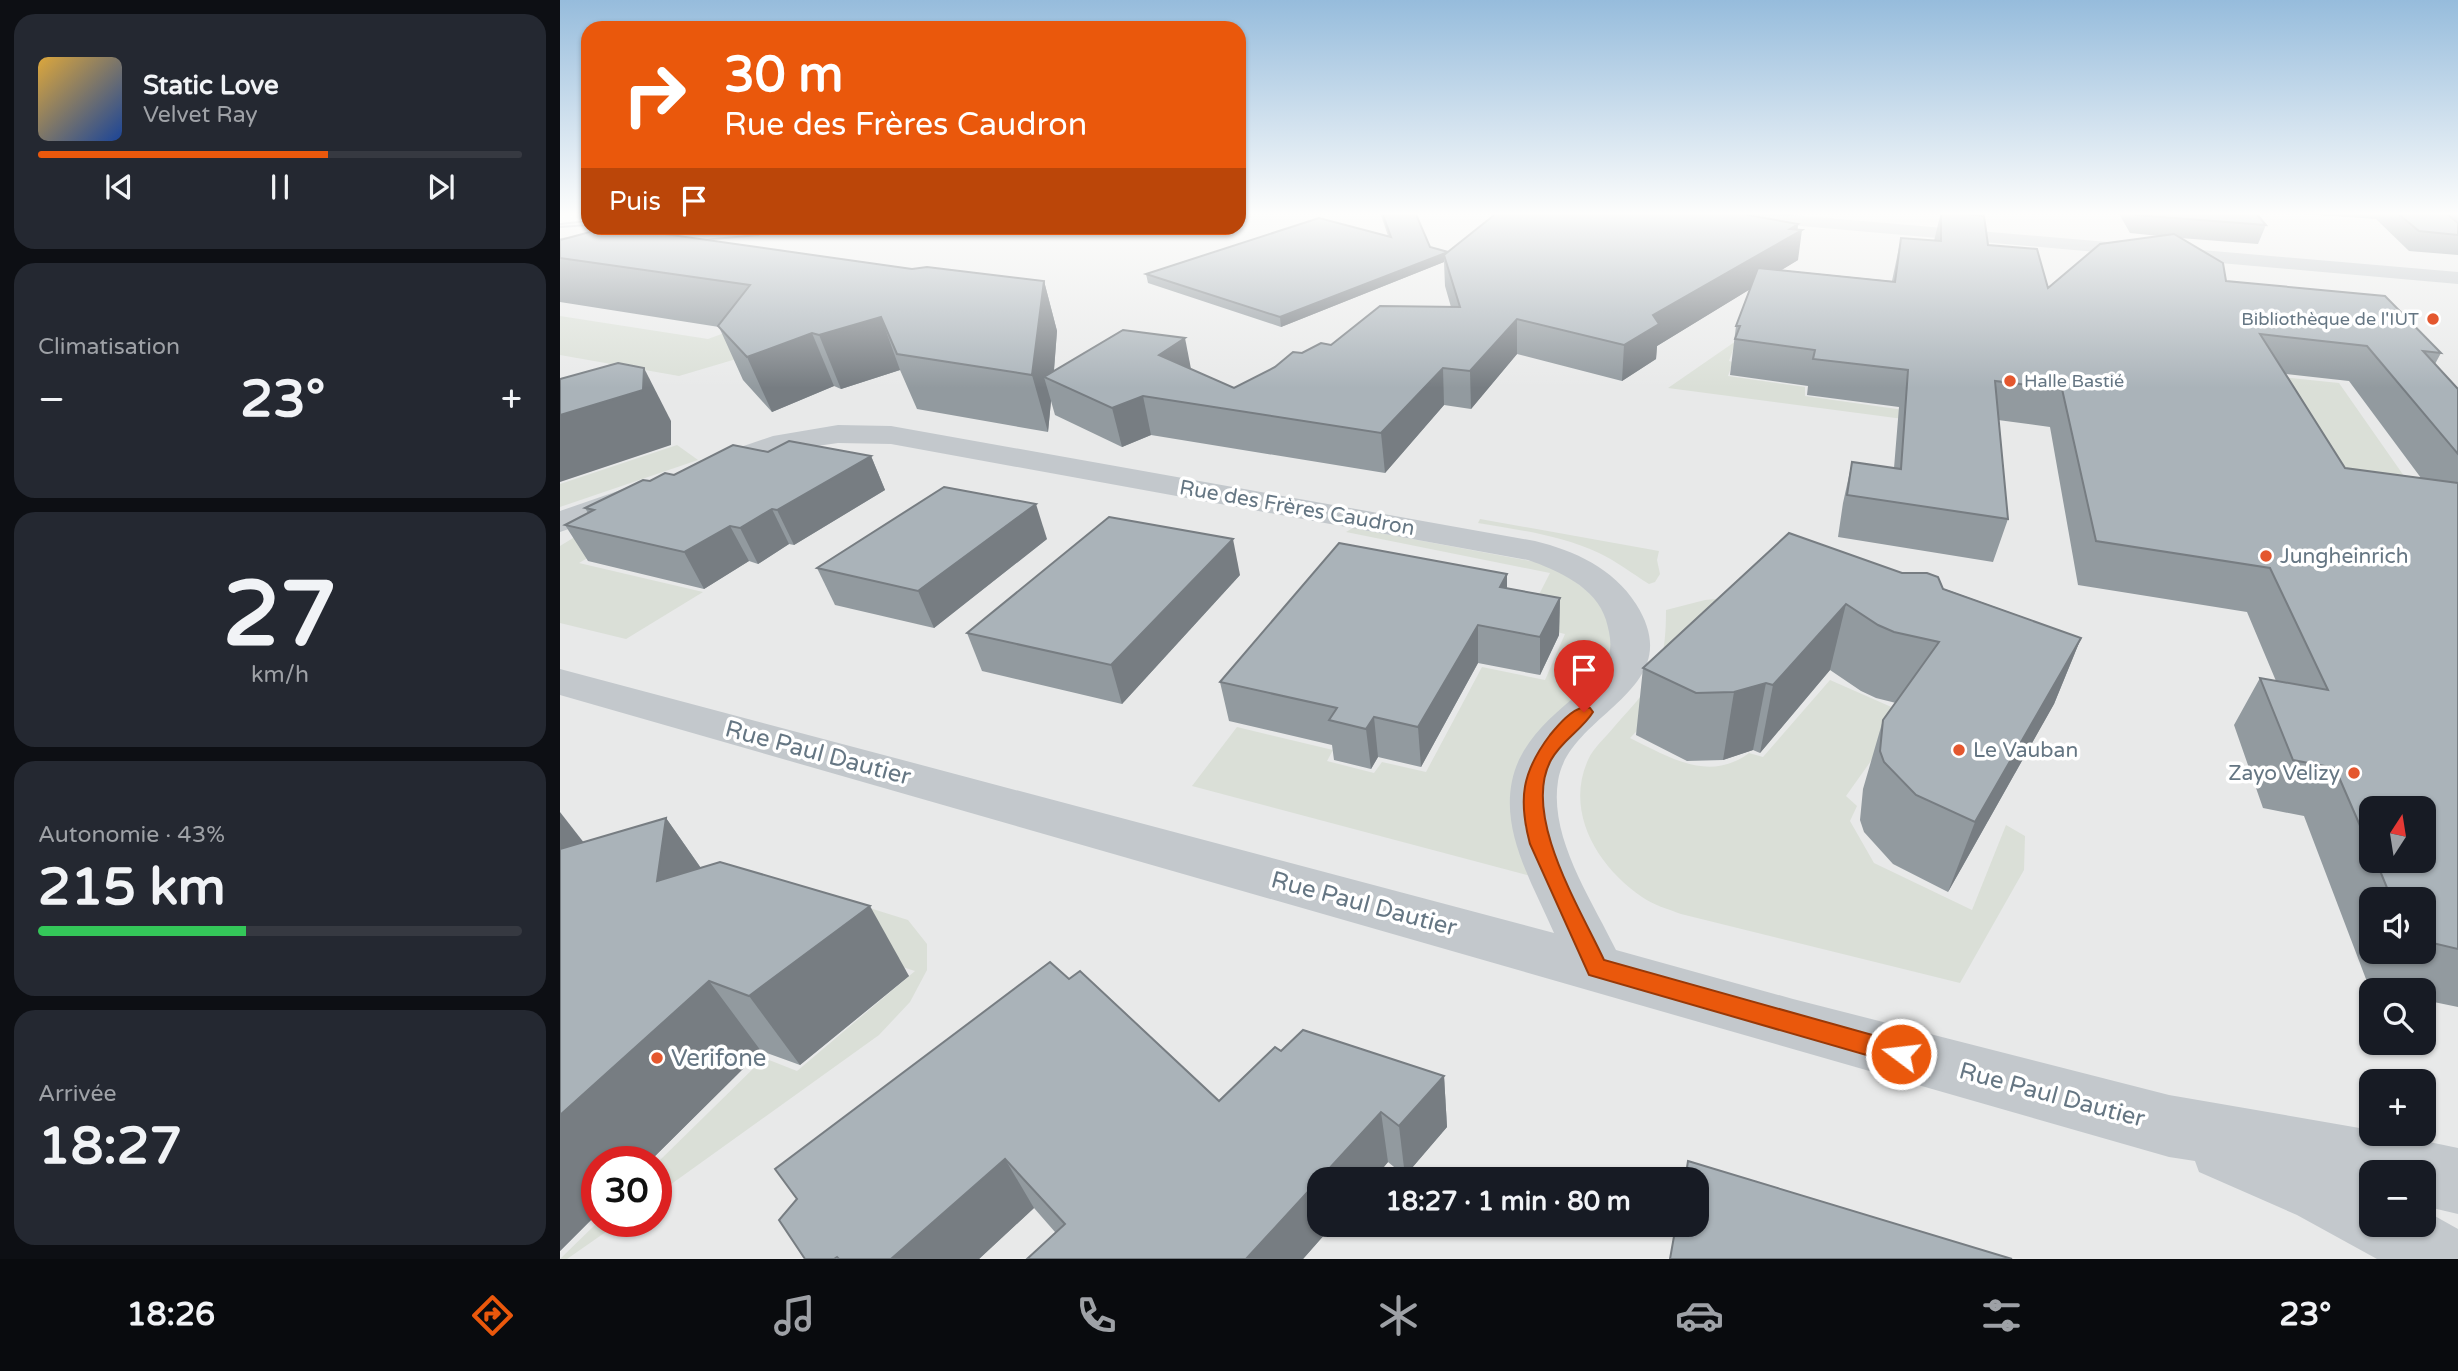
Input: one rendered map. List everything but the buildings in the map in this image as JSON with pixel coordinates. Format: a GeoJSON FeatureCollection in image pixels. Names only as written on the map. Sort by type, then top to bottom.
{"type":"FeatureCollection","features":[{"type":"Feature","properties":{"kind":"street"},"geometry":{"type":"LineString","coordinates":[[2354,271],[2458,278]]}},
{"type":"Feature","properties":{"kind":"street"},"geometry":{"type":"LineString","coordinates":[[2401,275],[2458,284]]}},
{"type":"Feature","properties":{"kind":"street","name":"Rue des Frères Caudron"},"geometry":{"type":"LineString","coordinates":[[560,522],[783,442],[838,433],[891,435],[1521,549],[1567,561],[1608,590],[1628,624],[1631,643],[1630,656],[1617,682],[1553,742],[1541,760],[1533,789],[1534,823],[1540,844],[1597,968]]}},
{"type":"Feature","properties":{"kind":"street","name":"Rue Paul Dautier"},"geometry":{"type":"LineString","coordinates":[[560,682],[1597,968],[1793,1025],[2169,1126],[2361,1160]]}},
{"type":"Feature","properties":{"kind":"street","name":"Rue Paul Dautier"},"geometry":{"type":"LineString","coordinates":[[2169,1126],[2320,1192],[2359,1213]]}},
{"type":"Feature","properties":{"kind":"street"},"geometry":{"type":"LineString","coordinates":[[2436,1176],[2458,1181]]}},
{"type":"Feature","properties":{"kind":"street"},"geometry":{"type":"LineString","coordinates":[[2405,1237],[2444,1259]]}},
{"type":"Feature","properties":{"kind":"shaded area"},"geometry":{"type":"Polygon","coordinates":[[[560,271],[2458,271],[2458,1259],[560,1259],[560,271]]]}},
{"type":"Feature","properties":{"kind":"shaded area"},"geometry":{"type":"Polygon","coordinates":[[[936,300],[679,376],[560,355],[560,316],[708,339],[727,332],[936,300]]]}},
{"type":"Feature","properties":{"kind":"shaded area"},"geometry":{"type":"Polygon","coordinates":[[[1736,341],[1729,361],[1733,362],[1728,376],[1805,387],[1805,396],[1911,411],[1911,420],[1668,388],[1736,341]]]}},
{"type":"Feature","properties":{"kind":"shaded area"},"geometry":{"type":"Polygon","coordinates":[[[2253,374],[2339,383],[2404,476],[2300,462],[2253,374]]]}},
{"type":"Feature","properties":{"kind":"shaded area"},"geometry":{"type":"Polygon","coordinates":[[[677,445],[698,460],[560,507],[560,484],[677,445]]]}},
{"type":"Feature","properties":{"kind":"shaded area"},"geometry":{"type":"Polygon","coordinates":[[[1480,519],[1659,551],[1657,560],[1660,574],[1655,582],[1649,584],[1612,560],[1585,547],[1540,534],[1478,523],[1480,519]]]}},
{"type":"Feature","properties":{"kind":"shaded area"},"geometry":{"type":"Polygon","coordinates":[[[596,524],[606,547],[579,563],[703,592],[626,639],[560,623],[560,546],[596,524]]]}},
{"type":"Feature","properties":{"kind":"shaded area"},"geometry":{"type":"Polygon","coordinates":[[[1353,528],[1536,562],[1570,578],[1586,590],[1599,603],[1608,618],[1614,635],[1613,653],[1606,672],[1542,729],[1531,876],[1192,786],[1237,727],[1333,750],[1327,761],[1374,773],[1382,762],[1426,772],[1482,667],[1545,680],[1565,634],[1524,624],[1550,573],[1346,532],[1353,528]]]}},
{"type":"Feature","properties":{"kind":"shaded area"},"geometry":{"type":"Polygon","coordinates":[[[1734,597],[1762,604],[1630,738],[1689,764],[1719,766],[1734,762],[1749,753],[1763,757],[1830,680],[1905,713],[1846,796],[1857,806],[1850,821],[1874,863],[1972,910],[2006,825],[2025,836],[2024,870],[1960,983],[1681,914],[1656,905],[1626,885],[1612,871],[1590,838],[1580,800],[1588,760],[1639,699],[1655,675],[1664,649],[1666,610],[1705,600],[1734,597]]]}},
{"type":"Feature","properties":{"kind":"shaded area"},"geometry":{"type":"Polygon","coordinates":[[[796,885],[908,920],[927,944],[927,970],[910,1002],[879,1035],[672,1184],[672,1148],[764,1058],[797,1071],[915,971],[774,926],[796,885]]]}},
{"type":"Feature","properties":{"kind":"shaded area"},"geometry":{"type":"Polygon","coordinates":[[[583,1237],[599,1237],[567,1259],[560,1259],[583,1237]]]}},
{"type":"Feature","properties":{"kind":"place","name":"Bibliothèque de l'IUT"},"geometry":{"type":"Point","coordinates":[2433,319]}},
{"type":"Feature","properties":{"kind":"place","name":"Halle Bastié"},"geometry":{"type":"Point","coordinates":[2010,381]}},
{"type":"Feature","properties":{"kind":"place","name":"Jungheinrich"},"geometry":{"type":"Point","coordinates":[2266,556]}},
{"type":"Feature","properties":{"kind":"place","name":"Le Vauban"},"geometry":{"type":"Point","coordinates":[1959,750]}},
{"type":"Feature","properties":{"kind":"place","name":"Zayo Velizy"},"geometry":{"type":"Point","coordinates":[2354,773]}},
{"type":"Feature","properties":{"kind":"place","name":"Verifone"},"geometry":{"type":"Point","coordinates":[657,1058]}},
{"type":"Feature","properties":{"kind":"route"},"geometry":{"type":"LineString","coordinates":[[1584,712],[1553,742],[1541,760],[1533,789],[1534,823],[1540,844],[1597,968],[1901,1054]]}}]}
